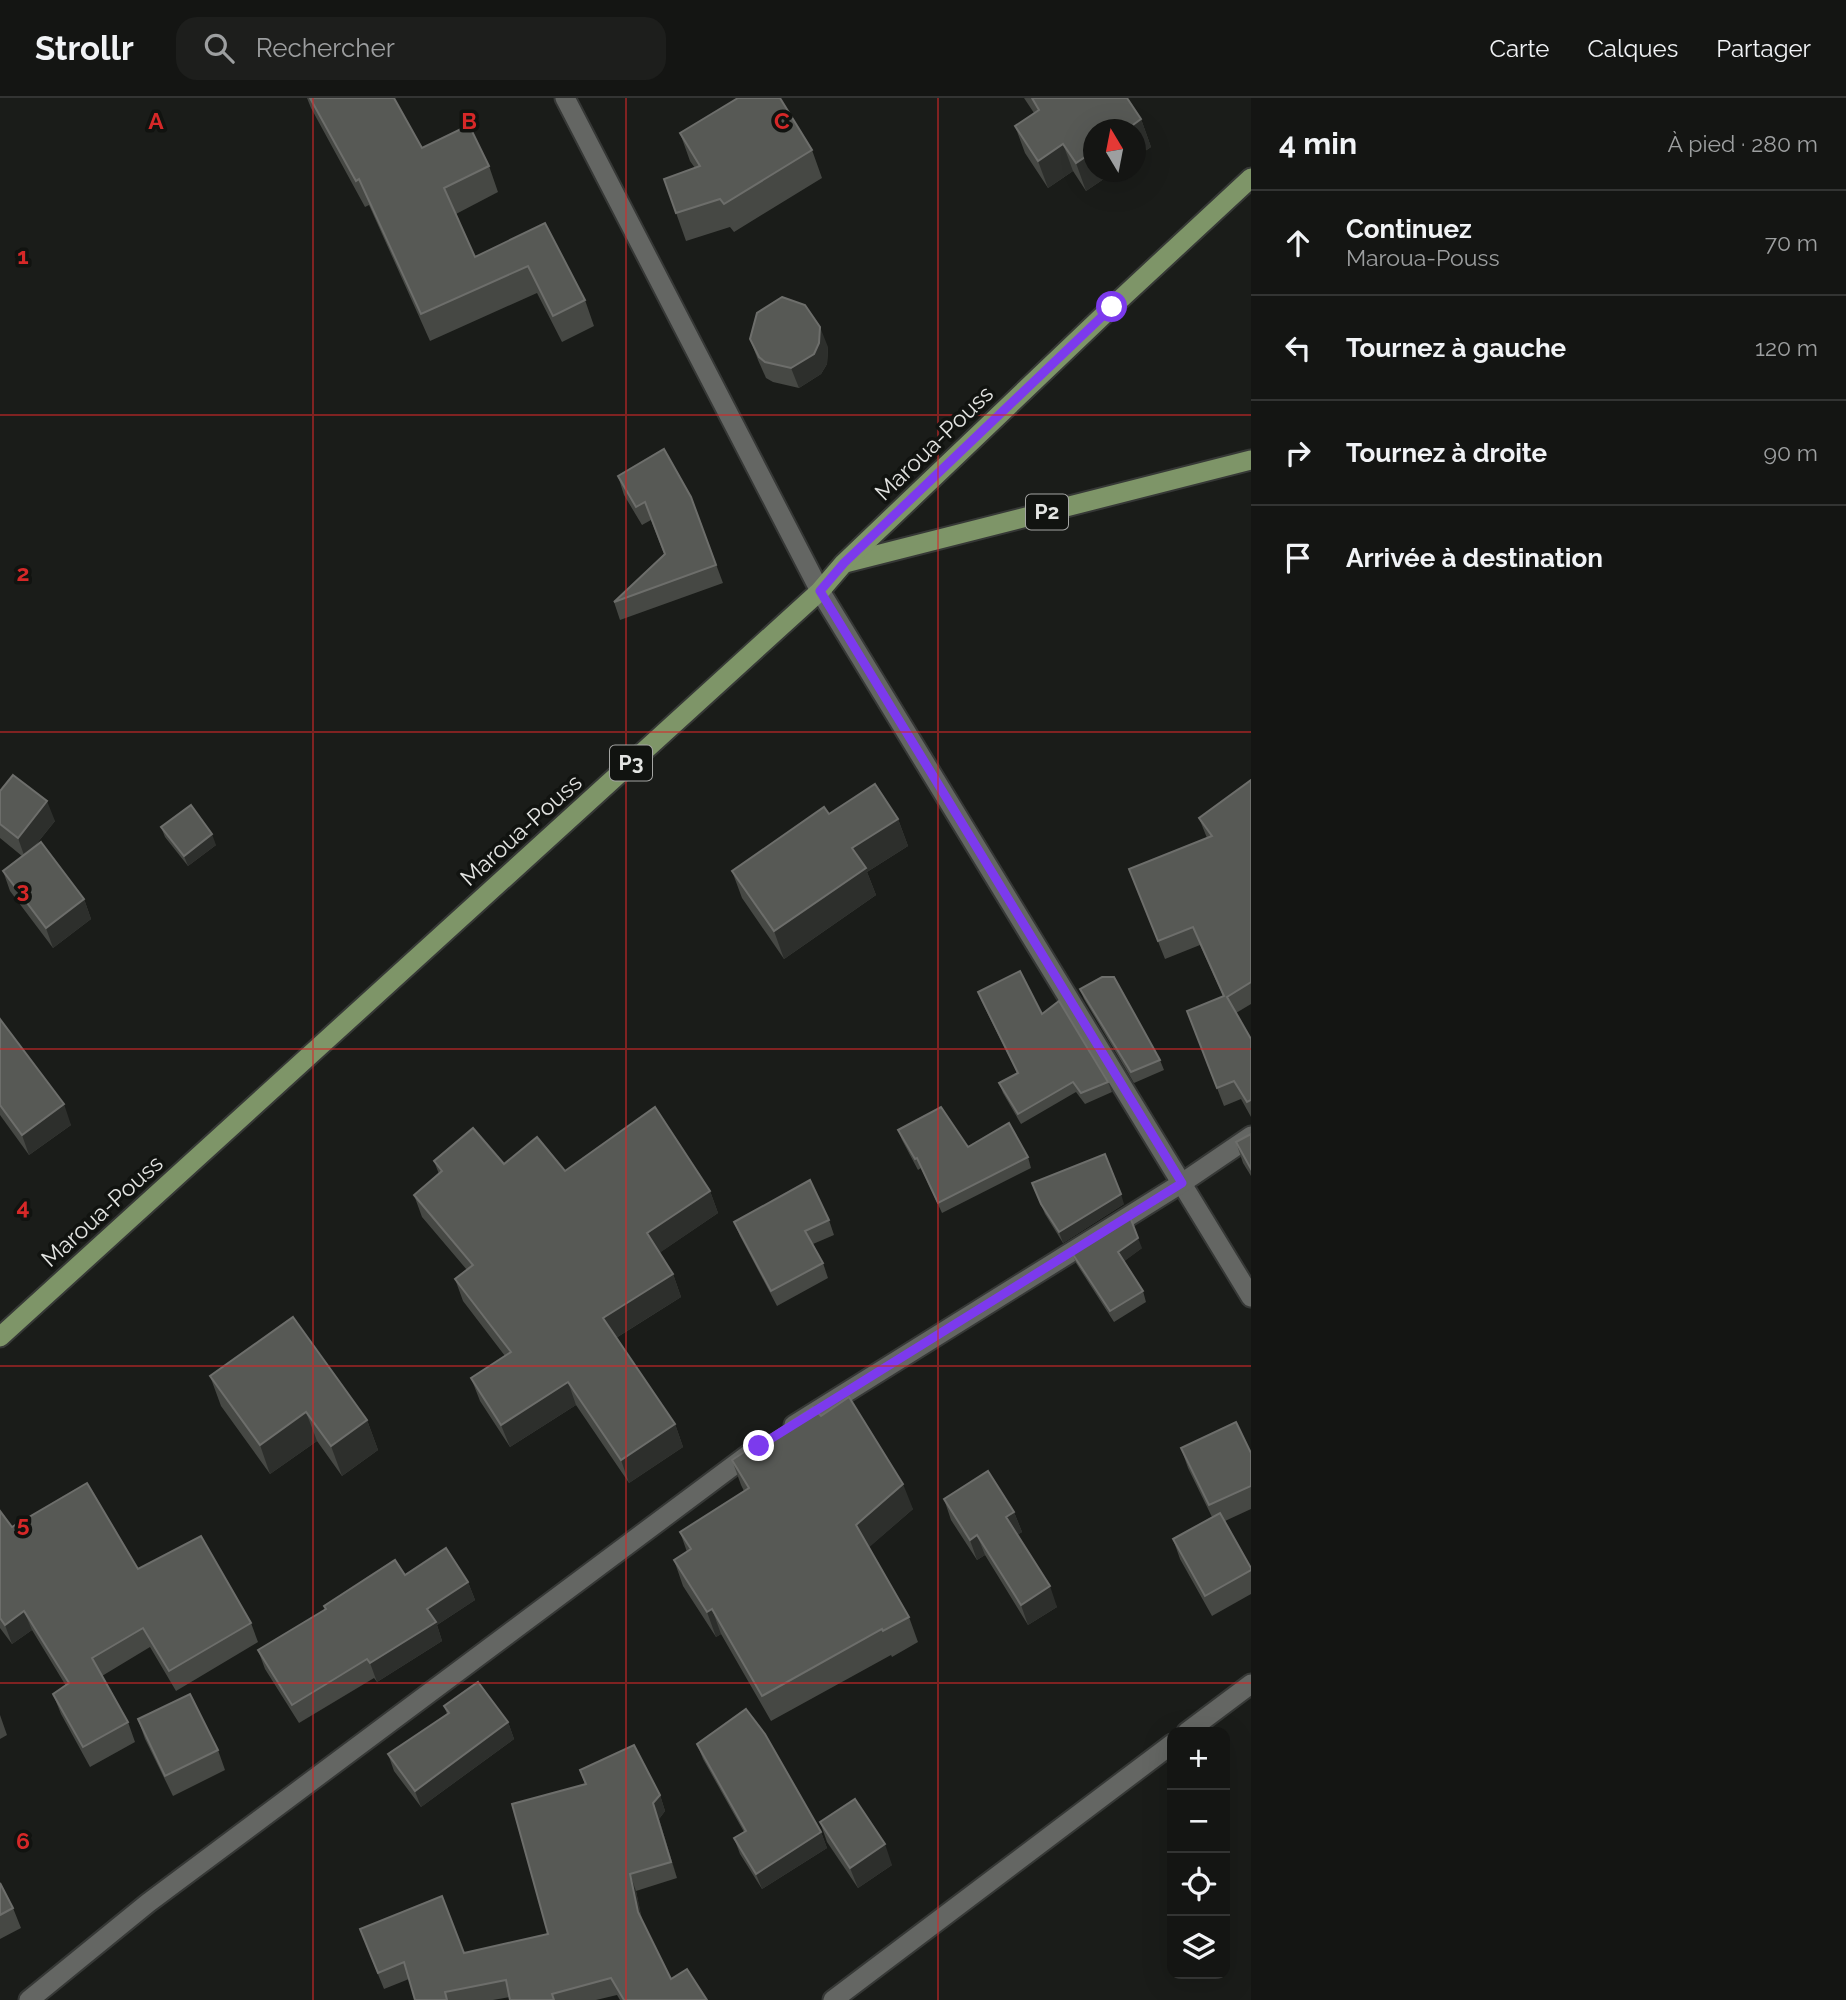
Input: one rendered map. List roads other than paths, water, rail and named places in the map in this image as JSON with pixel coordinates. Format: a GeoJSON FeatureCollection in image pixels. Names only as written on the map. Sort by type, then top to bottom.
{"type":"FeatureCollection","features":[{"type":"Feature","properties":{"kind":"main road","name":"Maroua-Pouss"},"geometry":{"type":"LineString","coordinates":[[0,1337],[820,591],[844,563],[1251,178]]}},
{"type":"Feature","properties":{"kind":"main road","name":"P2"},"geometry":{"type":"LineString","coordinates":[[844,563],[1251,460]]}},
{"type":"Feature","properties":{"kind":"street"},"geometry":{"type":"LineString","coordinates":[[565,98],[820,591],[1251,1297]]}},
{"type":"Feature","properties":{"kind":"street"},"geometry":{"type":"LineString","coordinates":[[29,2000],[148,1903],[777,1435],[1182,1183],[1251,1136]]}},
{"type":"Feature","properties":{"kind":"street"},"geometry":{"type":"LineString","coordinates":[[1194,1727],[1251,1684]]}},
{"type":"Feature","properties":{"kind":"street"},"geometry":{"type":"LineString","coordinates":[[833,2000],[1167,1748]]}}]}
